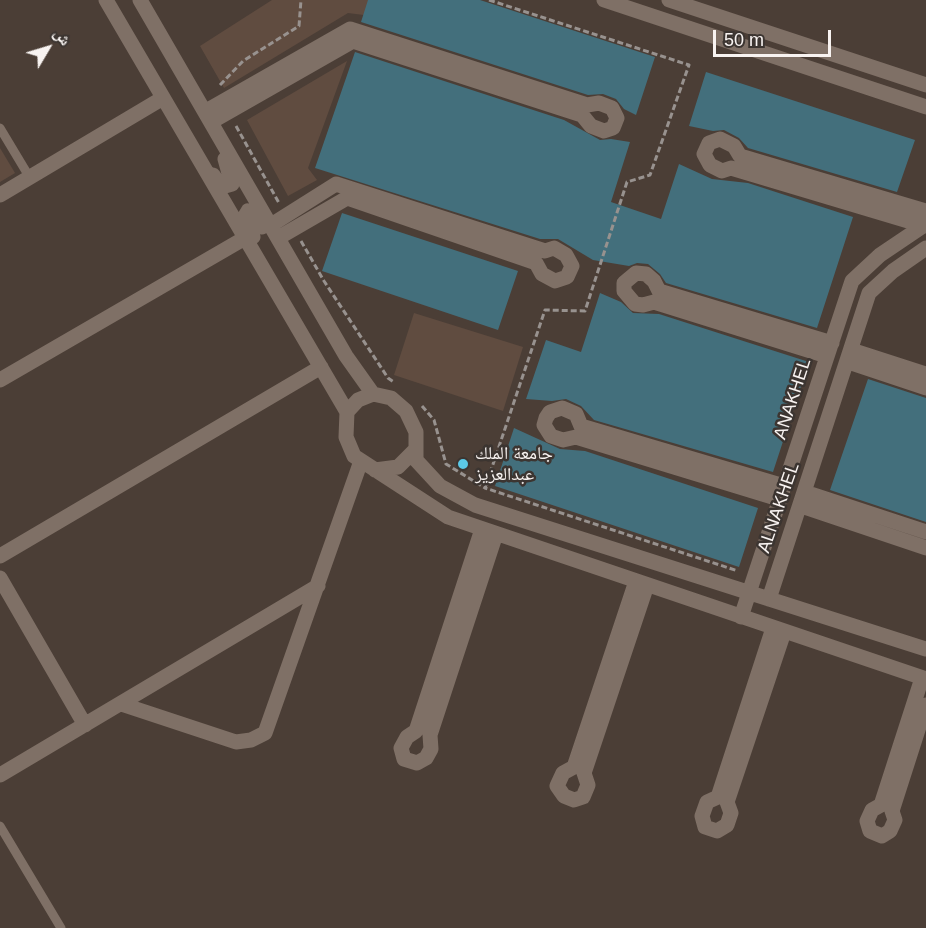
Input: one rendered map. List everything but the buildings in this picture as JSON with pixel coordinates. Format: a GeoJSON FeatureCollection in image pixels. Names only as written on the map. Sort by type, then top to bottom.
{"type":"FeatureCollection","features":[{"type":"Feature","properties":{"kind":"street"},"geometry":{"type":"LineString","coordinates":[[106,0],[347,412],[346,437],[354,456],[448,517],[924,679],[881,805],[872,810],[867,821],[870,831],[882,836],[890,831],[895,820],[892,811],[926,705]]}},
{"type":"Feature","properties":{"kind":"street"},"geometry":{"type":"LineString","coordinates":[[141,0],[346,356],[373,394]]}},
{"type":"Feature","properties":{"kind":"street"},"geometry":{"type":"LineString","coordinates":[[604,0],[926,107]]}},
{"type":"Feature","properties":{"kind":"street"},"geometry":{"type":"LineString","coordinates":[[669,0],[926,85]]}},
{"type":"Feature","properties":{"kind":"street"},"geometry":{"type":"LineString","coordinates":[[350,29],[587,105],[599,103],[612,108],[617,118],[613,128],[604,131],[591,126],[582,115],[353,41],[208,117],[350,29]]}},
{"type":"Feature","properties":{"kind":"street"},"geometry":{"type":"LineString","coordinates":[[0,195],[163,98]]}},
{"type":"Feature","properties":{"kind":"street"},"geometry":{"type":"LineString","coordinates":[[720,139],[734,146],[740,156],[925,220],[731,168],[722,171],[710,165],[704,154],[709,143],[720,139]]}},
{"type":"Feature","properties":{"kind":"street"},"geometry":{"type":"LineString","coordinates":[[195,151],[219,184],[225,186],[232,184],[225,165],[225,146]]}},
{"type":"Feature","properties":{"kind":"street"},"geometry":{"type":"LineString","coordinates":[[0,380],[249,245],[253,234],[245,216],[248,211],[254,213],[274,248],[278,238],[336,184],[545,251],[554,248],[566,255],[572,266],[567,276],[555,281],[542,274],[536,263],[347,198],[278,238]]}},
{"type":"Feature","properties":{"kind":"street","name":"ANAKHEL"},"geometry":{"type":"LineString","coordinates":[[741,617],[852,281],[880,255],[925,220]]}},
{"type":"Feature","properties":{"kind":"street","name":"ALNAKHEL"},"geometry":{"type":"LineString","coordinates":[[769,599],[869,293],[893,271],[926,248]]}},
{"type":"Feature","properties":{"kind":"street"},"geometry":{"type":"LineString","coordinates":[[636,273],[646,274],[654,281],[659,291],[829,350],[654,302],[643,305],[634,304],[624,291],[624,283],[636,273]]}},
{"type":"Feature","properties":{"kind":"street"},"geometry":{"type":"LineString","coordinates":[[850,356],[926,374]]}},
{"type":"Feature","properties":{"kind":"street"},"geometry":{"type":"LineString","coordinates":[[850,356],[926,388]]}},
{"type":"Feature","properties":{"kind":"street"},"geometry":{"type":"LineString","coordinates":[[0,556],[321,367]]}},
{"type":"Feature","properties":{"kind":"street"},"geometry":{"type":"LineString","coordinates":[[347,412],[358,400],[373,394],[391,398],[406,411],[416,432],[416,460],[441,486],[475,505],[926,649]]}},
{"type":"Feature","properties":{"kind":"street"},"geometry":{"type":"LineString","coordinates":[[562,408],[576,414],[581,426],[782,493],[576,436],[563,440],[551,436],[544,425],[546,418],[550,412],[562,408]]}},
{"type":"Feature","properties":{"kind":"street"},"geometry":{"type":"LineString","coordinates":[[375,470],[398,467],[416,449]]}},
{"type":"Feature","properties":{"kind":"street"},"geometry":{"type":"LineString","coordinates":[[121,704],[236,742],[251,740],[265,733],[361,461]]}},
{"type":"Feature","properties":{"kind":"street"},"geometry":{"type":"LineString","coordinates":[[803,499],[926,532]]}},
{"type":"Feature","properties":{"kind":"street"},"geometry":{"type":"LineString","coordinates":[[803,499],[926,548]]}},
{"type":"Feature","properties":{"kind":"street"},"geometry":{"type":"LineString","coordinates":[[489,532],[430,735],[430,749],[426,758],[417,763],[404,759],[401,748],[407,737],[416,731],[489,532]]}},
{"type":"Feature","properties":{"kind":"street"},"geometry":{"type":"LineString","coordinates":[[0,578],[86,725]]}},
{"type":"Feature","properties":{"kind":"street"},"geometry":{"type":"LineString","coordinates":[[641,583],[584,773],[588,785],[583,797],[574,800],[564,796],[557,786],[563,773],[574,767],[641,583]]}},
{"type":"Feature","properties":{"kind":"street"},"geometry":{"type":"LineString","coordinates":[[0,775],[318,586]]}},
{"type":"Feature","properties":{"kind":"street"},"geometry":{"type":"LineString","coordinates":[[778,630],[727,802],[731,813],[727,825],[717,831],[705,827],[702,816],[707,802],[718,797],[778,630]]}},
{"type":"Feature","properties":{"kind":"lane"},"geometry":{"type":"LineString","coordinates":[[0,128],[30,178]]}},
{"type":"Feature","properties":{"kind":"lane"},"geometry":{"type":"LineString","coordinates":[[0,826],[61,928]]}},
{"type":"Feature","properties":{"kind":"path"},"geometry":{"type":"LineString","coordinates":[[218,89],[243,61],[299,26],[301,0]]}},
{"type":"Feature","properties":{"kind":"path"},"geometry":{"type":"LineString","coordinates":[[485,488],[544,310],[585,311],[627,182],[650,175],[689,65],[489,0]]}},
{"type":"Feature","properties":{"kind":"path"},"geometry":{"type":"LineString","coordinates":[[236,126],[279,202]]}},
{"type":"Feature","properties":{"kind":"path"},"geometry":{"type":"LineString","coordinates":[[299,237],[324,281],[388,378],[398,385]]}},
{"type":"Feature","properties":{"kind":"path"},"geometry":{"type":"LineString","coordinates":[[414,398],[434,420],[446,464],[485,488],[738,571]]}},
{"type":"Feature","properties":{"kind":"shaded area","name":"جامعة الملك عبدالعزيز"},"geometry":{"type":"Polygon","coordinates":[[[0,0],[926,0],[926,928],[0,928],[0,0]]]}},
{"type":"Feature","properties":{"kind":"shaded area"},"geometry":{"type":"Polygon","coordinates":[[[272,0],[369,0],[364,15],[348,13],[224,88],[200,46],[272,0]]]}},
{"type":"Feature","properties":{"kind":"shaded area"},"geometry":{"type":"Polygon","coordinates":[[[347,61],[308,168],[317,180],[288,196],[247,120],[347,61]]]}},
{"type":"Feature","properties":{"kind":"shaded area"},"geometry":{"type":"Polygon","coordinates":[[[0,148],[15,173],[0,182],[0,148]]]}},
{"type":"Feature","properties":{"kind":"shaded area"},"geometry":{"type":"Polygon","coordinates":[[[414,313],[523,347],[503,411],[394,375],[414,313]]]}},
{"type":"Feature","properties":{"kind":"place","name":"جامعة الملك عبدالعزيز"},"geometry":{"type":"Point","coordinates":[463,464]}}]}
